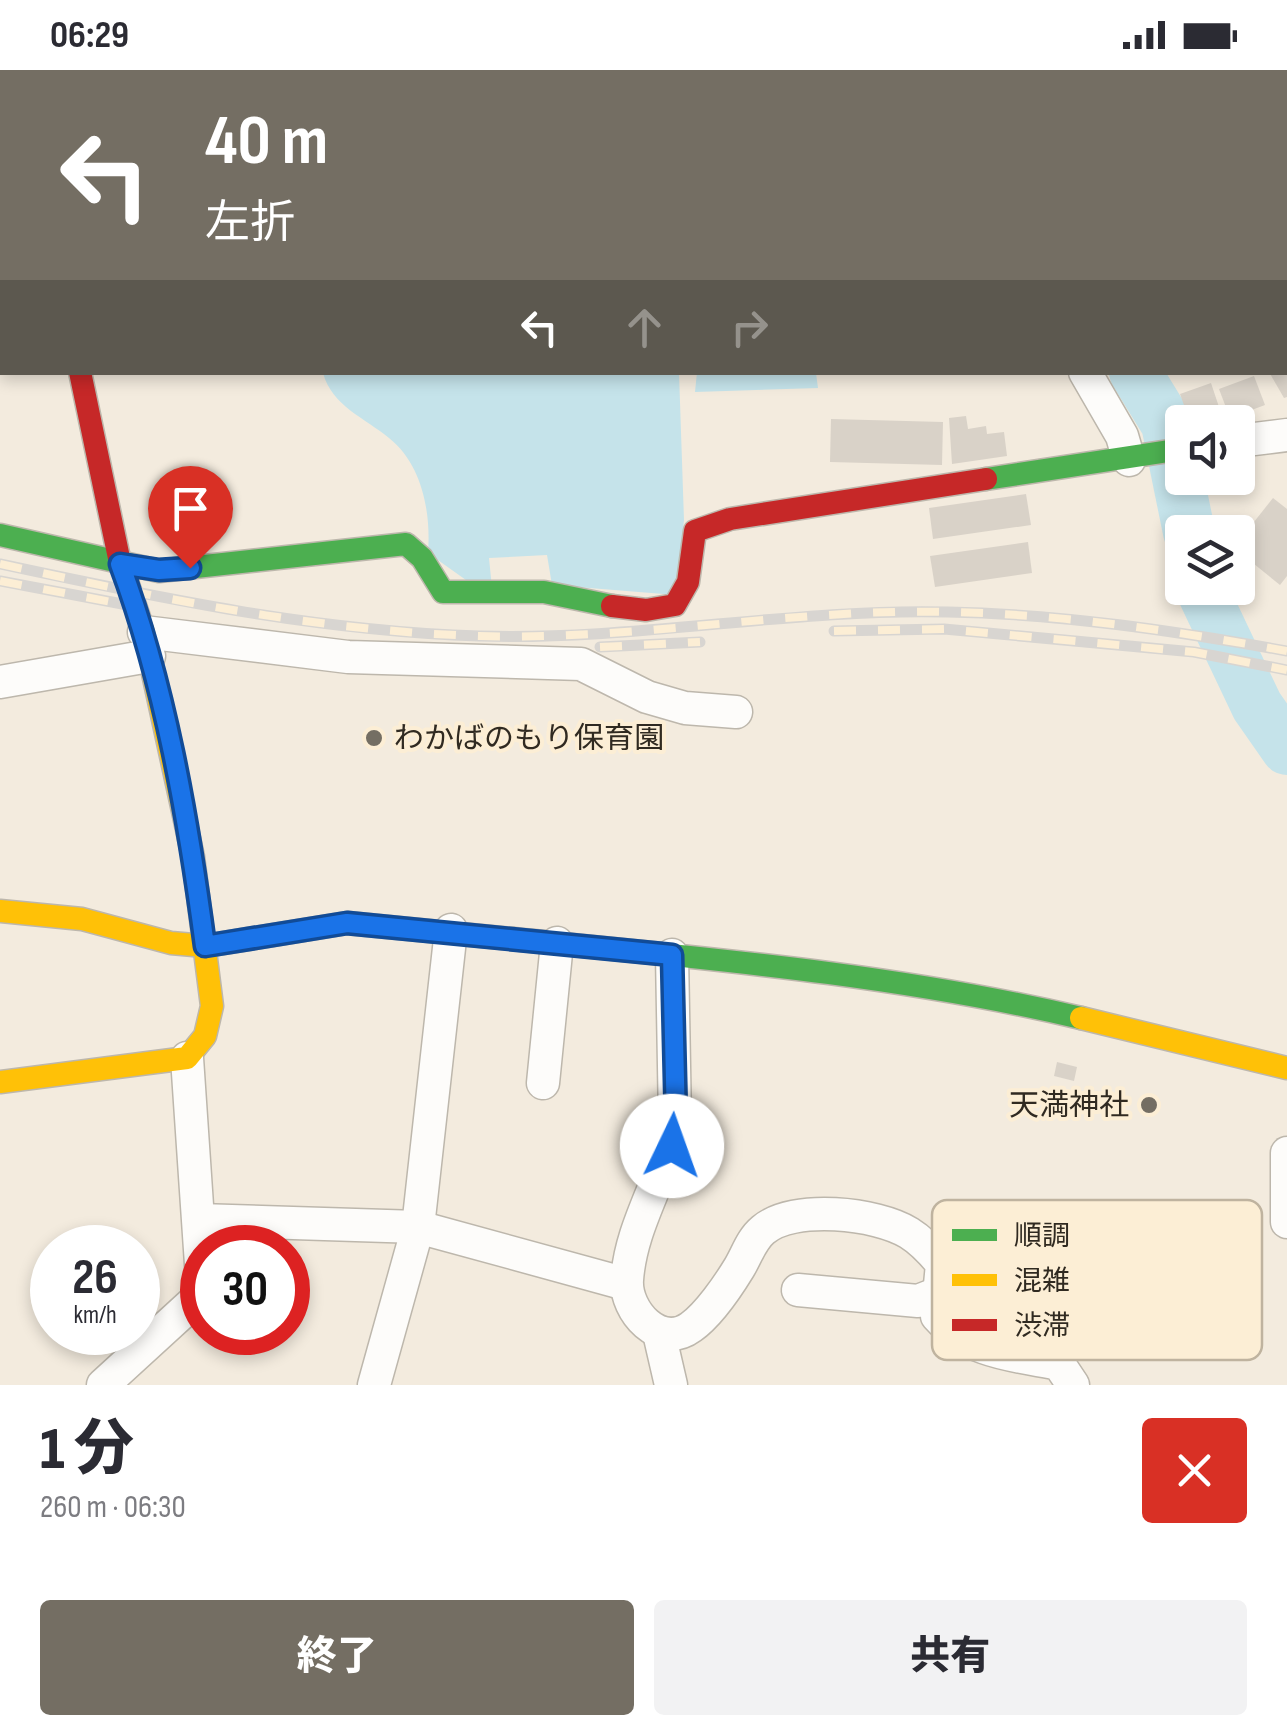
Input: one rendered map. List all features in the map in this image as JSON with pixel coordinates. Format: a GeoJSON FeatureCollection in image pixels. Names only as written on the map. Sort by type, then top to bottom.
{"type":"FeatureCollection","features":[{"type":"Feature","properties":{"kind":"street"},"geometry":{"type":"LineString","coordinates":[[0,1082],[186,1058],[205,1036],[212,1006],[194,858],[146,644],[120,564],[81,375]]}},
{"type":"Feature","properties":{"kind":"street"},"geometry":{"type":"LineString","coordinates":[[1087,375],[1138,458]]}},
{"type":"Feature","properties":{"kind":"street"},"geometry":{"type":"LineString","coordinates":[[1255,438],[1287,434]]}},
{"type":"Feature","properties":{"kind":"street"},"geometry":{"type":"LineString","coordinates":[[0,535],[159,570],[406,544],[422,558],[443,592],[545,592],[627,608],[660,608],[674,605],[684,597],[695,531],[730,519],[1165,452]]}},
{"type":"Feature","properties":{"kind":"street"},"geometry":{"type":"LineString","coordinates":[[0,682],[146,644],[348,657],[582,664],[647,697],[685,708],[736,712]]}},
{"type":"Feature","properties":{"kind":"street"},"geometry":{"type":"LineString","coordinates":[[0,912],[82,919],[171,943],[205,946],[347,923],[452,930],[672,955],[1008,1001],[1287,1068]]}},
{"type":"Feature","properties":{"kind":"street"},"geometry":{"type":"LineString","coordinates":[[374,1385],[418,1227],[452,930]]}},
{"type":"Feature","properties":{"kind":"street"},"geometry":{"type":"LineString","coordinates":[[542,1083],[557,943]]}},
{"type":"Feature","properties":{"kind":"street"},"geometry":{"type":"LineString","coordinates":[[672,955],[676,1121],[672,1146],[641,1213],[626,1284],[645,1325],[659,1333],[677,1333],[692,1326],[739,1268],[761,1231],[791,1216],[851,1217],[906,1231],[932,1255]]}},
{"type":"Feature","properties":{"kind":"street"},"geometry":{"type":"LineString","coordinates":[[186,1058],[199,1225]]}},
{"type":"Feature","properties":{"kind":"street"},"geometry":{"type":"LineString","coordinates":[[1287,1154],[1287,1222]]}},
{"type":"Feature","properties":{"kind":"street"},"geometry":{"type":"LineString","coordinates":[[199,1220],[418,1227],[626,1284]]}},
{"type":"Feature","properties":{"kind":"street"},"geometry":{"type":"LineString","coordinates":[[798,1290],[918,1301],[932,1296]]}},
{"type":"Feature","properties":{"kind":"street"},"geometry":{"type":"LineString","coordinates":[[103,1385],[180,1315]]}},
{"type":"Feature","properties":{"kind":"street"},"geometry":{"type":"LineString","coordinates":[[659,1333],[671,1385]]}},
{"type":"Feature","properties":{"kind":"street"},"geometry":{"type":"LineString","coordinates":[[1036,1360],[1059,1364],[1073,1385]]}},
{"type":"Feature","properties":{"kind":"water"},"geometry":{"type":"Polygon","coordinates":[[[324,375],[679,375],[684,520],[676,595],[552,585],[547,555],[489,558],[492,588],[480,590],[428,553],[422,491],[401,449],[342,403],[324,375]]]}},
{"type":"Feature","properties":{"kind":"water"},"geometry":{"type":"Polygon","coordinates":[[[697,375],[816,375],[818,388],[695,392],[697,375]]]}},
{"type":"Feature","properties":{"kind":"building"},"geometry":{"type":"Polygon","coordinates":[[[1271,375],[1287,375],[1284,398],[1271,375]]]}},
{"type":"Feature","properties":{"kind":"building"},"geometry":{"type":"Polygon","coordinates":[[[1254,376],[1265,405],[1255,409],[1255,405],[1225,405],[1219,389],[1254,376]]]}},
{"type":"Feature","properties":{"kind":"building"},"geometry":{"type":"Polygon","coordinates":[[[1211,383],[1218,405],[1184,405],[1180,394],[1211,383]]]}},
{"type":"Feature","properties":{"kind":"building"},"geometry":{"type":"Polygon","coordinates":[[[966,416],[968,429],[986,426],[987,434],[1004,432],[1007,456],[952,464],[949,418],[966,416]]]}},
{"type":"Feature","properties":{"kind":"building"},"geometry":{"type":"Polygon","coordinates":[[[831,419],[943,422],[942,465],[830,462],[831,419]]]}},
{"type":"Feature","properties":{"kind":"building"},"geometry":{"type":"Polygon","coordinates":[[[1026,494],[1031,525],[933,539],[929,508],[1026,494]]]}},
{"type":"Feature","properties":{"kind":"building"},"geometry":{"type":"Polygon","coordinates":[[[1273,498],[1287,509],[1287,576],[1280,585],[1255,565],[1255,521],[1273,498]]]}},
{"type":"Feature","properties":{"kind":"building"},"geometry":{"type":"Polygon","coordinates":[[[1028,542],[1032,573],[935,587],[930,556],[1028,542]]]}},
{"type":"Feature","properties":{"kind":"building"},"geometry":{"type":"Polygon","coordinates":[[[1057,1062],[1077,1067],[1074,1081],[1054,1076],[1057,1062]]]}},
{"type":"Feature","properties":{"kind":"waterway"},"geometry":{"type":"LineString","coordinates":[[1137,375],[1167,424],[1186,515]]}},
{"type":"Feature","properties":{"kind":"waterway"},"geometry":{"type":"LineString","coordinates":[[1209,605],[1257,706],[1287,749]]}},
{"type":"Feature","properties":{"kind":"railway"},"geometry":{"type":"LineString","coordinates":[[0,564],[238,611],[418,633],[597,634],[831,615],[948,612],[1119,625],[1287,651]]}},
{"type":"Feature","properties":{"kind":"railway"},"geometry":{"type":"LineString","coordinates":[[0,581],[133,606]]}},
{"type":"Feature","properties":{"kind":"railway"},"geometry":{"type":"LineString","coordinates":[[834,631],[944,629],[1194,652],[1287,670]]}},
{"type":"Feature","properties":{"kind":"railway"},"geometry":{"type":"LineString","coordinates":[[600,647],[700,642]]}},
{"type":"Feature","properties":{"kind":"traffic: fast"},"geometry":{"type":"LineString","coordinates":[[986,479],[1165,452]]}},
{"type":"Feature","properties":{"kind":"traffic: fast"},"geometry":{"type":"LineString","coordinates":[[0,535],[159,571],[406,544],[422,558],[443,592],[544,592],[612,606]]}},
{"type":"Feature","properties":{"kind":"traffic: fast"},"geometry":{"type":"LineString","coordinates":[[513,939],[870,979],[1081,1018]]}},
{"type":"Feature","properties":{"kind":"traffic: slow"},"geometry":{"type":"LineString","coordinates":[[0,1082],[187,1058],[205,1036],[212,1006],[193,857],[144,632],[119,558]]}},
{"type":"Feature","properties":{"kind":"traffic: slow"},"geometry":{"type":"LineString","coordinates":[[0,911],[82,919],[171,943],[205,946],[347,923],[513,939]]}},
{"type":"Feature","properties":{"kind":"traffic: slow"},"geometry":{"type":"LineString","coordinates":[[1081,1018],[1287,1068]]}},
{"type":"Feature","properties":{"kind":"traffic: jam"},"geometry":{"type":"LineString","coordinates":[[81,375],[119,558]]}},
{"type":"Feature","properties":{"kind":"traffic: jam"},"geometry":{"type":"LineString","coordinates":[[612,606],[646,610],[675,605],[688,582],[695,531],[730,519],[986,479]]}},
{"type":"Feature","properties":{"kind":"place","name":"わかばのもり保育園"},"geometry":{"type":"Point","coordinates":[374,738]}},
{"type":"Feature","properties":{"kind":"place","name":"天満神社"},"geometry":{"type":"Point","coordinates":[1149,1105]}},
{"type":"Feature","properties":{"kind":"route"},"geometry":{"type":"LineString","coordinates":[[190,568],[159,570],[120,564],[144,632],[194,858],[205,946],[347,923],[452,930],[672,955],[676,1121],[672,1146]]}}]}
